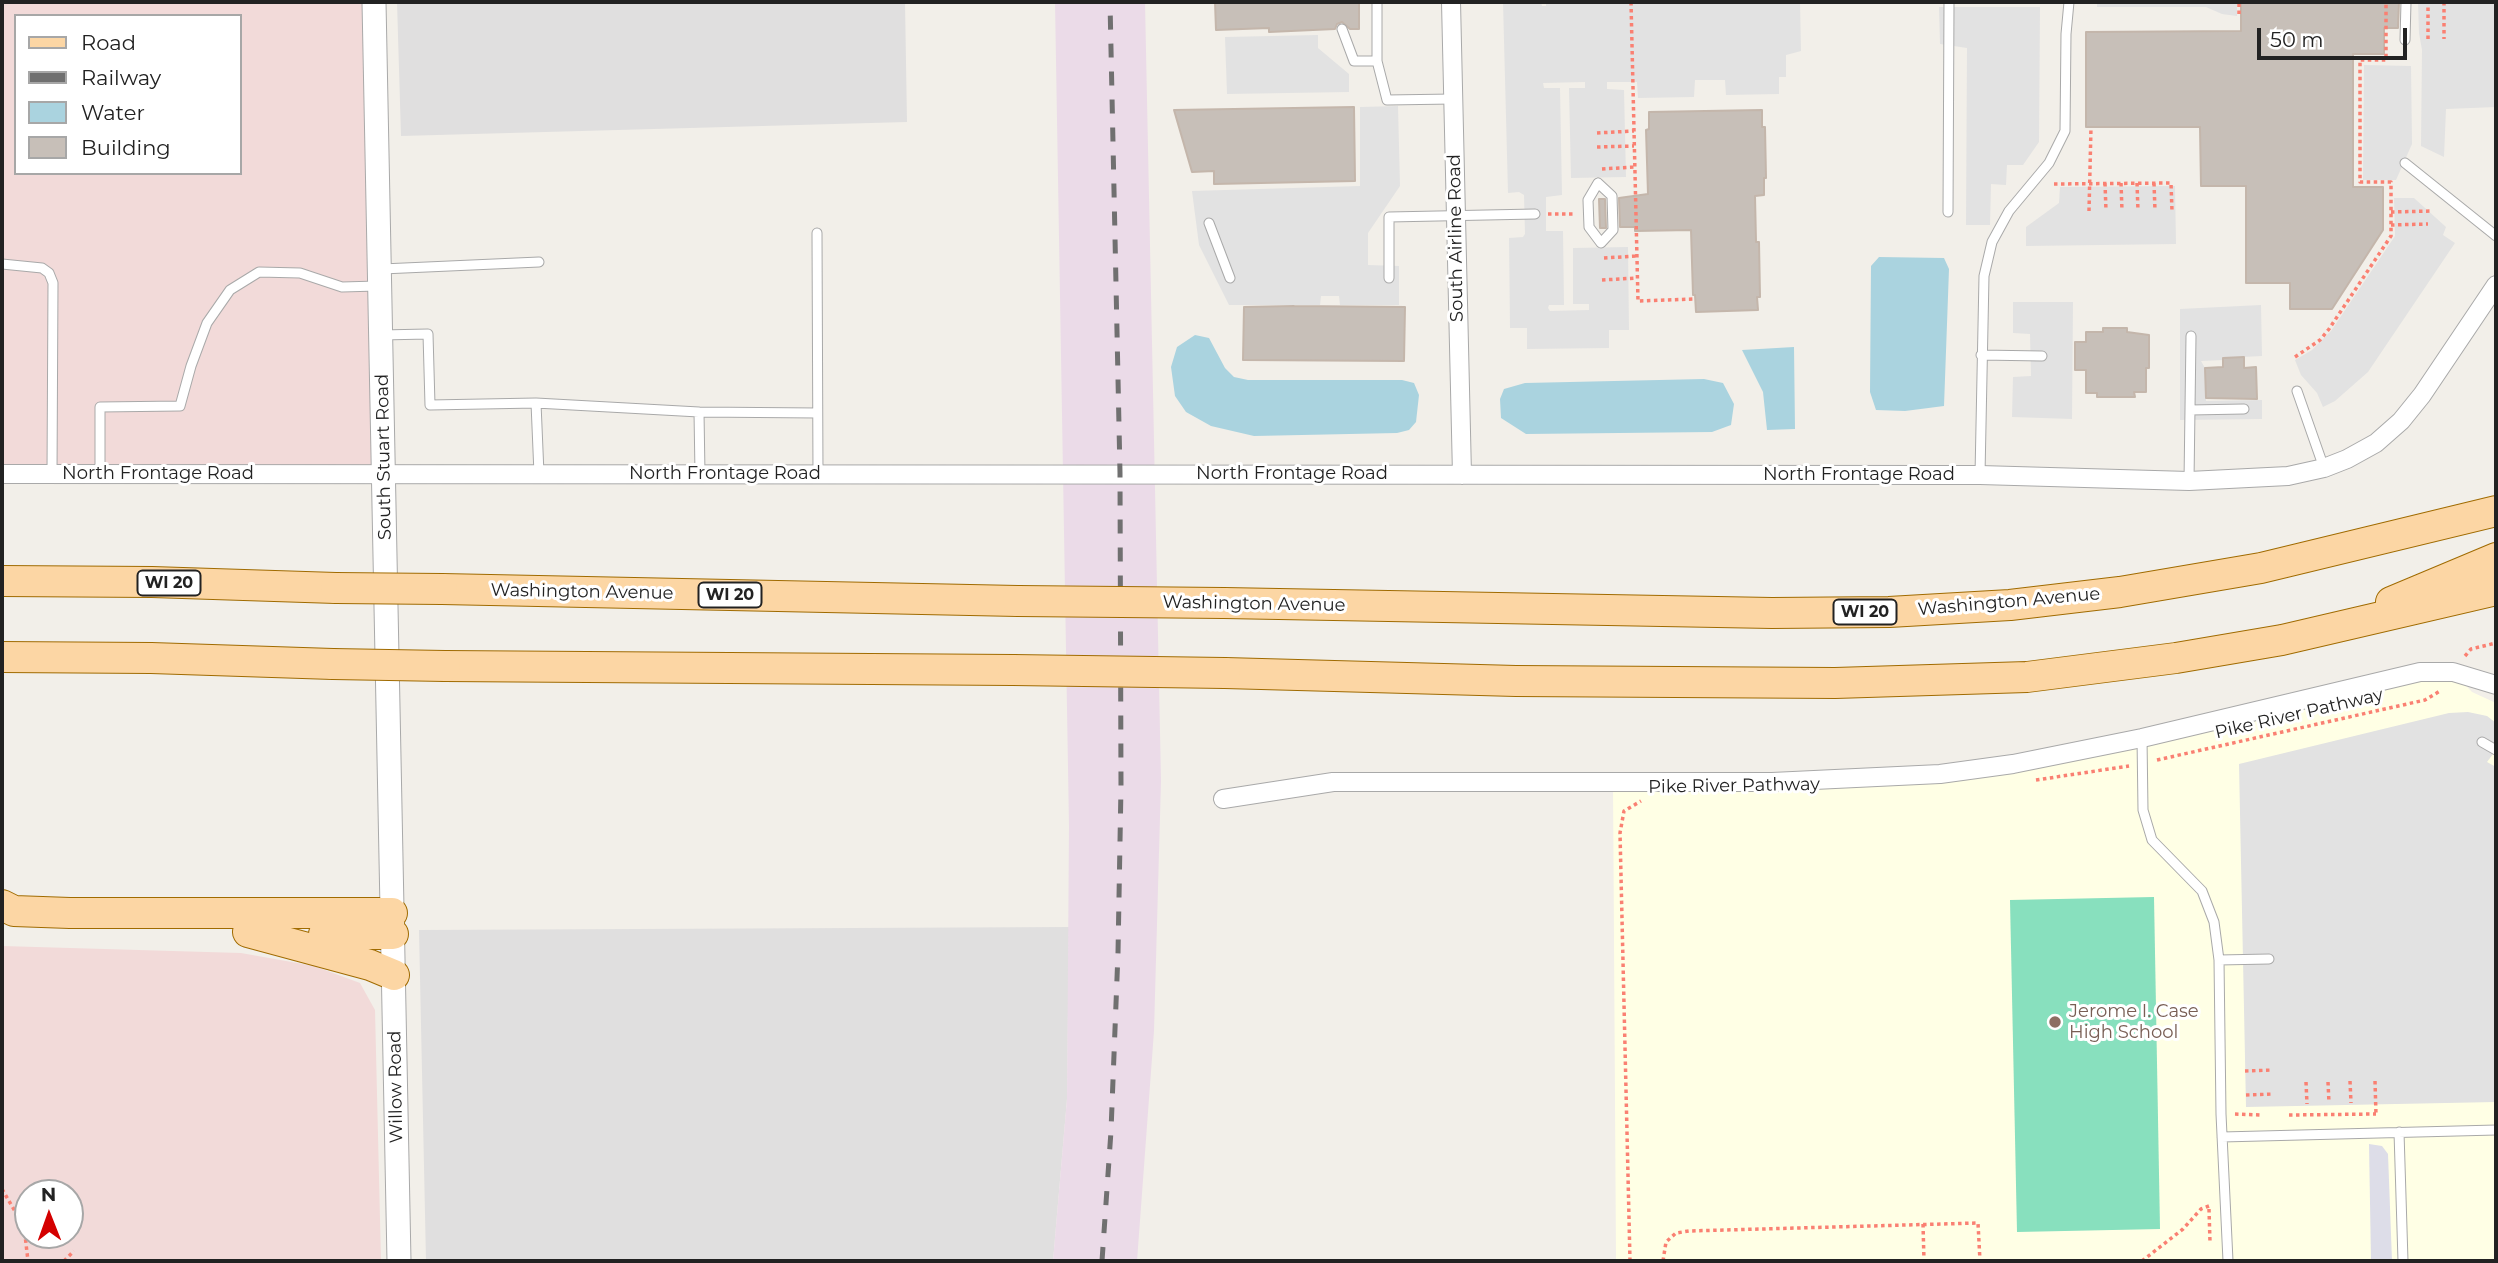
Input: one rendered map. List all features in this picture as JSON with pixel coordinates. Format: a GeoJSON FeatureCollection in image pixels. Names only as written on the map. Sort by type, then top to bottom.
{"type":"FeatureCollection","features":[{"type":"Feature","properties":{"kind":"main road","name":"Washington Avenue"},"geometry":{"type":"LineString","coordinates":[[2,581],[1017,601],[1772,613],[1889,611],[2010,605],[2120,592],[2261,568],[2496,511]]}},
{"type":"Feature","properties":{"kind":"main road"},"geometry":{"type":"LineString","coordinates":[[2337,627],[2423,587],[2496,558]]}},
{"type":"Feature","properties":{"kind":"main road"},"geometry":{"type":"LineString","coordinates":[[2,657],[445,666],[1013,670],[1516,681],[1821,683],[2027,677],[2176,658],[2282,640],[2496,590]]}},
{"type":"Feature","properties":{"kind":"main road"},"geometry":{"type":"LineString","coordinates":[[2,680],[42,670],[151,658]]}},
{"type":"Feature","properties":{"kind":"main road"},"geometry":{"type":"LineString","coordinates":[[2,905],[14,911],[392,924]]}},
{"type":"Feature","properties":{"kind":"main road"},"geometry":{"type":"LineString","coordinates":[[2,925],[44,930],[248,932],[392,924]]}},
{"type":"Feature","properties":{"kind":"main road"},"geometry":{"type":"LineString","coordinates":[[248,932],[370,965],[394,975]]}},
{"type":"Feature","properties":{"kind":"street","name":"South Stuart Road"},"geometry":{"type":"LineString","coordinates":[[374,2],[392,924]]}},
{"type":"Feature","properties":{"kind":"street","name":"South Airline Road"},"geometry":{"type":"LineString","coordinates":[[1451,2],[1462,475]]}},
{"type":"Feature","properties":{"kind":"street","name":"North Frontage Road"},"geometry":{"type":"LineString","coordinates":[[2,474],[1980,475],[2189,481],[2288,476],[2325,468],[2362,452],[2401,421],[2422,396],[2496,285]]}},
{"type":"Feature","properties":{"kind":"street"},"geometry":{"type":"LineString","coordinates":[[1223,799],[1333,782],[1772,782],[1940,774],[2013,764],[2143,738],[2420,672],[2453,672],[2496,685]]}},
{"type":"Feature","properties":{"kind":"street","name":"Willow Road"},"geometry":{"type":"LineString","coordinates":[[392,924],[399,1261]]}},
{"type":"Feature","properties":{"kind":"lane"},"geometry":{"type":"LineString","coordinates":[[1377,2],[1377,61],[1387,100],[1453,99]]}},
{"type":"Feature","properties":{"kind":"lane"},"geometry":{"type":"LineString","coordinates":[[1948,212],[1949,2]]}},
{"type":"Feature","properties":{"kind":"lane"},"geometry":{"type":"LineString","coordinates":[[1980,475],[1984,276],[1992,242],[2008,211],[2049,163],[2065,131],[2069,2]]}},
{"type":"Feature","properties":{"kind":"lane"},"geometry":{"type":"LineString","coordinates":[[2405,40],[2406,2]]}},
{"type":"Feature","properties":{"kind":"lane"},"geometry":{"type":"LineString","coordinates":[[1342,29],[1354,61],[1377,61]]}},
{"type":"Feature","properties":{"kind":"lane"},"geometry":{"type":"LineString","coordinates":[[2405,163],[2496,236]]}},
{"type":"Feature","properties":{"kind":"lane"},"geometry":{"type":"LineString","coordinates":[[1598,183],[1612,196],[1613,230],[1601,243],[1589,227],[1588,214],[1588,200],[1598,183]]}},
{"type":"Feature","properties":{"kind":"lane"},"geometry":{"type":"LineString","coordinates":[[1389,278],[1389,217],[1535,214]]}},
{"type":"Feature","properties":{"kind":"lane"},"geometry":{"type":"LineString","coordinates":[[1209,223],[1230,278]]}},
{"type":"Feature","properties":{"kind":"lane"},"geometry":{"type":"LineString","coordinates":[[817,233],[818,474]]}},
{"type":"Feature","properties":{"kind":"lane"},"geometry":{"type":"LineString","coordinates":[[100,474],[100,407],[180,406],[207,323],[230,290],[259,272],[300,273],[342,287],[380,278],[539,262]]}},
{"type":"Feature","properties":{"kind":"lane"},"geometry":{"type":"LineString","coordinates":[[2,264],[42,268],[49,273],[53,283],[52,474]]}},
{"type":"Feature","properties":{"kind":"lane"},"geometry":{"type":"LineString","coordinates":[[381,335],[428,334],[430,405],[537,403],[699,412],[817,413]]}},
{"type":"Feature","properties":{"kind":"lane"},"geometry":{"type":"LineString","coordinates":[[2189,481],[2192,336]]}},
{"type":"Feature","properties":{"kind":"lane"},"geometry":{"type":"LineString","coordinates":[[1981,355],[2042,356]]}},
{"type":"Feature","properties":{"kind":"lane"},"geometry":{"type":"LineString","coordinates":[[2297,391],[2325,468]]}},
{"type":"Feature","properties":{"kind":"lane"},"geometry":{"type":"LineString","coordinates":[[537,403],[539,474]]}},
{"type":"Feature","properties":{"kind":"lane"},"geometry":{"type":"LineString","coordinates":[[2190,410],[2244,409]]}},
{"type":"Feature","properties":{"kind":"lane"},"geometry":{"type":"LineString","coordinates":[[699,412],[700,474]]}},
{"type":"Feature","properties":{"kind":"lane"},"geometry":{"type":"LineString","coordinates":[[2143,738],[2143,810],[2152,840],[2202,891],[2214,922],[2219,960],[2222,1137],[2228,1261]]}},
{"type":"Feature","properties":{"kind":"lane"},"geometry":{"type":"LineString","coordinates":[[2482,742],[2496,750]]}},
{"type":"Feature","properties":{"kind":"lane"},"geometry":{"type":"LineString","coordinates":[[2219,960],[2269,959]]}},
{"type":"Feature","properties":{"kind":"lane"},"geometry":{"type":"LineString","coordinates":[[2222,1137],[2496,1130]]}},
{"type":"Feature","properties":{"kind":"lane"},"geometry":{"type":"LineString","coordinates":[[2399,1132],[2403,1261]]}},
{"type":"Feature","properties":{"kind":"path"},"geometry":{"type":"LineString","coordinates":[[1631,2],[1638,301],[1695,299]]}},
{"type":"Feature","properties":{"kind":"path"},"geometry":{"type":"LineString","coordinates":[[2239,2],[2239,14]]}},
{"type":"Feature","properties":{"kind":"path"},"geometry":{"type":"LineString","coordinates":[[2295,357],[2315,344],[2329,330],[2391,236],[2391,182],[2360,182],[2360,60],[2386,60],[2386,2]]}},
{"type":"Feature","properties":{"kind":"path"},"geometry":{"type":"LineString","coordinates":[[2428,2],[2428,39]]}},
{"type":"Feature","properties":{"kind":"path"},"geometry":{"type":"LineString","coordinates":[[2444,2],[2444,39]]}},
{"type":"Feature","properties":{"kind":"path"},"geometry":{"type":"LineString","coordinates":[[2089,211],[2091,127]]}},
{"type":"Feature","properties":{"kind":"path"},"geometry":{"type":"LineString","coordinates":[[1597,133],[1634,131]]}},
{"type":"Feature","properties":{"kind":"path"},"geometry":{"type":"LineString","coordinates":[[1597,147],[1634,146]]}},
{"type":"Feature","properties":{"kind":"path"},"geometry":{"type":"LineString","coordinates":[[1598,169],[1635,167]]}},
{"type":"Feature","properties":{"kind":"path"},"geometry":{"type":"LineString","coordinates":[[2105,183],[2106,211]]}},
{"type":"Feature","properties":{"kind":"path"},"geometry":{"type":"LineString","coordinates":[[2121,183],[2122,211]]}},
{"type":"Feature","properties":{"kind":"path"},"geometry":{"type":"LineString","coordinates":[[2137,183],[2138,211]]}},
{"type":"Feature","properties":{"kind":"path"},"geometry":{"type":"LineString","coordinates":[[2154,183],[2155,211]]}},
{"type":"Feature","properties":{"kind":"path"},"geometry":{"type":"LineString","coordinates":[[2054,184],[2171,183],[2172,211]]}},
{"type":"Feature","properties":{"kind":"path"},"geometry":{"type":"LineString","coordinates":[[2391,212],[2432,211]]}},
{"type":"Feature","properties":{"kind":"path"},"geometry":{"type":"LineString","coordinates":[[1535,214],[1588,214]]}},
{"type":"Feature","properties":{"kind":"path"},"geometry":{"type":"LineString","coordinates":[[2391,225],[2428,225]]}},
{"type":"Feature","properties":{"kind":"path"},"geometry":{"type":"LineString","coordinates":[[1601,258],[1637,256]]}},
{"type":"Feature","properties":{"kind":"path"},"geometry":{"type":"LineString","coordinates":[[1602,280],[1637,278]]}},
{"type":"Feature","properties":{"kind":"path"},"geometry":{"type":"LineString","coordinates":[[2465,656],[2472,649],[2496,643]]}},
{"type":"Feature","properties":{"kind":"path","name":"Pike River Pathway"},"geometry":{"type":"LineString","coordinates":[[2160,759],[2426,700],[2441,689]]}},
{"type":"Feature","properties":{"kind":"path"},"geometry":{"type":"LineString","coordinates":[[2024,782],[2129,766]]}},
{"type":"Feature","properties":{"kind":"path","name":"Pike River Pathway"},"geometry":{"type":"LineString","coordinates":[[1630,1261],[1620,834],[1624,811],[1643,799]]}},
{"type":"Feature","properties":{"kind":"path"},"geometry":{"type":"LineString","coordinates":[[2245,1071],[2273,1070]]}},
{"type":"Feature","properties":{"kind":"path"},"geometry":{"type":"LineString","coordinates":[[2350,1081],[2351,1102]]}},
{"type":"Feature","properties":{"kind":"path"},"geometry":{"type":"LineString","coordinates":[[2375,1081],[2376,1121]]}},
{"type":"Feature","properties":{"kind":"path"},"geometry":{"type":"LineString","coordinates":[[2306,1082],[2307,1104]]}},
{"type":"Feature","properties":{"kind":"path"},"geometry":{"type":"LineString","coordinates":[[2328,1082],[2329,1103]]}},
{"type":"Feature","properties":{"kind":"path"},"geometry":{"type":"LineString","coordinates":[[2246,1095],[2274,1094]]}},
{"type":"Feature","properties":{"kind":"path"},"geometry":{"type":"LineString","coordinates":[[2235,1114],[2262,1115]]}},
{"type":"Feature","properties":{"kind":"path"},"geometry":{"type":"LineString","coordinates":[[2289,1115],[2376,1114]]}},
{"type":"Feature","properties":{"kind":"path"},"geometry":{"type":"LineString","coordinates":[[2,1189],[16,1213],[24,1235],[28,1261]]}},
{"type":"Feature","properties":{"kind":"path"},"geometry":{"type":"LineString","coordinates":[[2142,1261],[2183,1229],[2201,1209],[2209,1206]]}},
{"type":"Feature","properties":{"kind":"path"},"geometry":{"type":"LineString","coordinates":[[1663,1261],[1666,1242],[1676,1233],[1689,1231],[1978,1223],[1980,1261]]}},
{"type":"Feature","properties":{"kind":"path"},"geometry":{"type":"LineString","coordinates":[[1923,1224],[1924,1261]]}},
{"type":"Feature","properties":{"kind":"path"},"geometry":{"type":"LineString","coordinates":[[64,1261],[74,1251]]}},
{"type":"Feature","properties":{"kind":"shaded area"},"geometry":{"type":"Polygon","coordinates":[[[2,2],[374,2],[384,474],[2,474],[2,2]]]}},
{"type":"Feature","properties":{"kind":"shaded area"},"geometry":{"type":"Polygon","coordinates":[[[397,2],[905,2],[907,122],[401,136],[397,2]]]}},
{"type":"Feature","properties":{"kind":"shaded area"},"geometry":{"type":"Polygon","coordinates":[[[1055,2],[1145,2],[1161,781],[1154,1031],[1137,1261],[1053,1261],[1067,1099],[1069,826],[1055,2]]]}},
{"type":"Feature","properties":{"kind":"shaded area"},"geometry":{"type":"Polygon","coordinates":[[[1503,2],[1541,2],[1542,6],[1546,6],[1546,2],[1800,2],[1801,51],[1786,55],[1786,77],[1779,77],[1779,94],[1726,95],[1725,80],[1695,80],[1694,97],[1638,98],[1637,82],[1607,82],[1607,89],[1624,90],[1626,177],[1571,178],[1569,88],[1585,88],[1585,82],[1543,83],[1544,88],[1560,88],[1562,195],[1546,197],[1546,231],[1563,231],[1564,305],[1549,305],[1548,308],[1550,311],[1589,310],[1589,304],[1573,304],[1573,248],[1628,247],[1629,330],[1609,330],[1609,348],[1527,349],[1527,328],[1510,328],[1509,238],[1523,237],[1525,234],[1524,195],[1519,192],[1508,193],[1503,2]]]}},
{"type":"Feature","properties":{"kind":"shaded area"},"geometry":{"type":"Polygon","coordinates":[[[2097,2],[2237,2],[2237,16],[2222,14],[2206,7],[2097,7],[2097,2]]]}},
{"type":"Feature","properties":{"kind":"shaded area"},"geometry":{"type":"Polygon","coordinates":[[[2418,2],[2496,2],[2496,107],[2446,109],[2444,157],[2421,146],[2422,50],[2418,2]]]}},
{"type":"Feature","properties":{"kind":"shaded area"},"geometry":{"type":"Polygon","coordinates":[[[1939,7],[2040,7],[2039,142],[2023,165],[2007,165],[2006,185],[1991,184],[1990,225],[1966,225],[1967,48],[1940,44],[1939,7]]]}},
{"type":"Feature","properties":{"kind":"shaded area"},"geometry":{"type":"Polygon","coordinates":[[[1318,35],[1318,48],[1349,74],[1349,92],[1227,94],[1225,37],[1318,35]]]}},
{"type":"Feature","properties":{"kind":"shaded area"},"geometry":{"type":"Polygon","coordinates":[[[2364,65],[2411,66],[2412,144],[2396,180],[2363,180],[2364,65]]]}},
{"type":"Feature","properties":{"kind":"shaded area"},"geometry":{"type":"Polygon","coordinates":[[[1398,106],[1400,186],[1368,233],[1368,265],[1399,266],[1399,305],[1340,305],[1339,296],[1321,296],[1320,305],[1229,305],[1199,245],[1192,191],[1360,186],[1360,107],[1398,106]]]}},
{"type":"Feature","properties":{"kind":"shaded area"},"geometry":{"type":"Polygon","coordinates":[[[2175,186],[2176,244],[2026,246],[2026,227],[2059,203],[2060,187],[2175,186]]]}},
{"type":"Feature","properties":{"kind":"shaded area"},"geometry":{"type":"Polygon","coordinates":[[[2394,198],[2414,198],[2446,227],[2443,235],[2455,243],[2368,372],[2335,401],[2323,407],[2317,393],[2301,375],[2295,360],[2312,350],[2331,331],[2395,236],[2394,198]]]}},
{"type":"Feature","properties":{"kind":"shaded area"},"geometry":{"type":"Polygon","coordinates":[[[2013,302],[2073,302],[2072,419],[2012,417],[2013,377],[2031,376],[2030,334],[2013,333],[2013,302]]]}},
{"type":"Feature","properties":{"kind":"shaded area"},"geometry":{"type":"Polygon","coordinates":[[[2261,305],[2262,356],[2201,361],[2205,368],[2206,401],[2262,400],[2262,419],[2180,420],[2180,309],[2261,305]]]}},
{"type":"Feature","properties":{"kind":"shaded area","name":"Jerome I. Case High School"},"geometry":{"type":"Polygon","coordinates":[[[2453,672],[2472,692],[2496,703],[2496,1261],[1616,1261],[1613,783],[1940,774],[2453,672]]]}},
{"type":"Feature","properties":{"kind":"shaded area"},"geometry":{"type":"Polygon","coordinates":[[[2468,712],[2487,716],[2496,723],[2496,750],[2487,762],[2496,767],[2496,1102],[2246,1107],[2239,764],[2449,713],[2468,712]]]}},
{"type":"Feature","properties":{"kind":"shaded area"},"geometry":{"type":"Polygon","coordinates":[[[1069,927],[1067,1099],[1053,1261],[426,1261],[419,930],[1069,927]]]}},
{"type":"Feature","properties":{"kind":"shaded area"},"geometry":{"type":"Polygon","coordinates":[[[2,946],[241,953],[314,966],[360,983],[375,1010],[381,1261],[2,1261],[2,946]]]}},
{"type":"Feature","properties":{"kind":"shaded area"},"geometry":{"type":"Polygon","coordinates":[[[2369,1144],[2382,1146],[2388,1154],[2392,1261],[2371,1261],[2369,1144]]]}},
{"type":"Feature","properties":{"kind":"green space"},"geometry":{"type":"Polygon","coordinates":[[[2154,897],[2160,1229],[2017,1232],[2010,900],[2154,897]]]}},
{"type":"Feature","properties":{"kind":"water"},"geometry":{"type":"Polygon","coordinates":[[[1879,257],[1944,258],[1949,269],[1944,406],[1905,411],[1876,410],[1870,392],[1871,266],[1879,257]]]}},
{"type":"Feature","properties":{"kind":"water"},"geometry":{"type":"Polygon","coordinates":[[[1195,335],[1209,338],[1225,368],[1234,377],[1248,380],[1402,380],[1414,383],[1419,395],[1416,422],[1409,430],[1397,433],[1254,436],[1211,426],[1186,412],[1175,396],[1171,367],[1177,347],[1195,335]]]}},
{"type":"Feature","properties":{"kind":"water"},"geometry":{"type":"Polygon","coordinates":[[[1794,347],[1795,429],[1767,430],[1763,392],[1742,350],[1794,347]]]}},
{"type":"Feature","properties":{"kind":"water"},"geometry":{"type":"Polygon","coordinates":[[[1704,379],[1723,383],[1734,404],[1731,425],[1712,432],[1526,434],[1501,418],[1500,399],[1504,389],[1525,383],[1704,379]]]}},
{"type":"Feature","properties":{"kind":"building"},"geometry":{"type":"Polygon","coordinates":[[[1215,2],[1359,2],[1359,29],[1350,29],[1342,22],[1337,24],[1335,29],[1269,32],[1269,28],[1216,30],[1215,2]]]}},
{"type":"Feature","properties":{"kind":"building"},"geometry":{"type":"Polygon","coordinates":[[[2241,2],[2399,2],[2398,28],[2384,28],[2384,54],[2353,54],[2353,187],[2383,187],[2383,230],[2332,309],[2290,309],[2290,283],[2246,283],[2246,186],[2201,186],[2200,127],[2086,127],[2086,32],[2241,31],[2241,2]]]}},
{"type":"Feature","properties":{"kind":"building"},"geometry":{"type":"Polygon","coordinates":[[[1354,107],[1355,181],[1214,184],[1214,171],[1192,172],[1174,110],[1354,107]]]}},
{"type":"Feature","properties":{"kind":"building"},"geometry":{"type":"Polygon","coordinates":[[[1762,110],[1766,178],[1764,195],[1755,196],[1756,242],[1759,242],[1758,310],[1696,312],[1691,230],[1635,231],[1635,227],[1620,227],[1619,198],[1648,194],[1646,130],[1649,129],[1649,112],[1762,110]]]}},
{"type":"Feature","properties":{"kind":"building"},"geometry":{"type":"Polygon","coordinates":[[[1599,199],[1605,199],[1606,228],[1600,228],[1599,199]]]}},
{"type":"Feature","properties":{"kind":"building"},"geometry":{"type":"Polygon","coordinates":[[[1244,307],[1405,307],[1404,361],[1243,360],[1244,307]]]}},
{"type":"Feature","properties":{"kind":"building"},"geometry":{"type":"Polygon","coordinates":[[[2103,328],[2127,328],[2127,332],[2149,335],[2146,392],[2134,392],[2135,397],[2097,397],[2097,393],[2086,393],[2086,370],[2075,370],[2075,342],[2086,342],[2086,332],[2103,332],[2103,328]]]}},
{"type":"Feature","properties":{"kind":"building"},"geometry":{"type":"Polygon","coordinates":[[[2244,357],[2244,368],[2256,367],[2257,399],[2206,398],[2205,368],[2223,367],[2223,358],[2244,357]]]}},
{"type":"Feature","properties":{"kind":"railway"},"geometry":{"type":"LineString","coordinates":[[1102,1261],[1111,1131],[1121,786],[1120,473],[1110,2]]}},
{"type":"Feature","properties":{"kind":"place","name":"Jerome I. Case High School"},"geometry":{"type":"Point","coordinates":[2055,1022]}}]}
